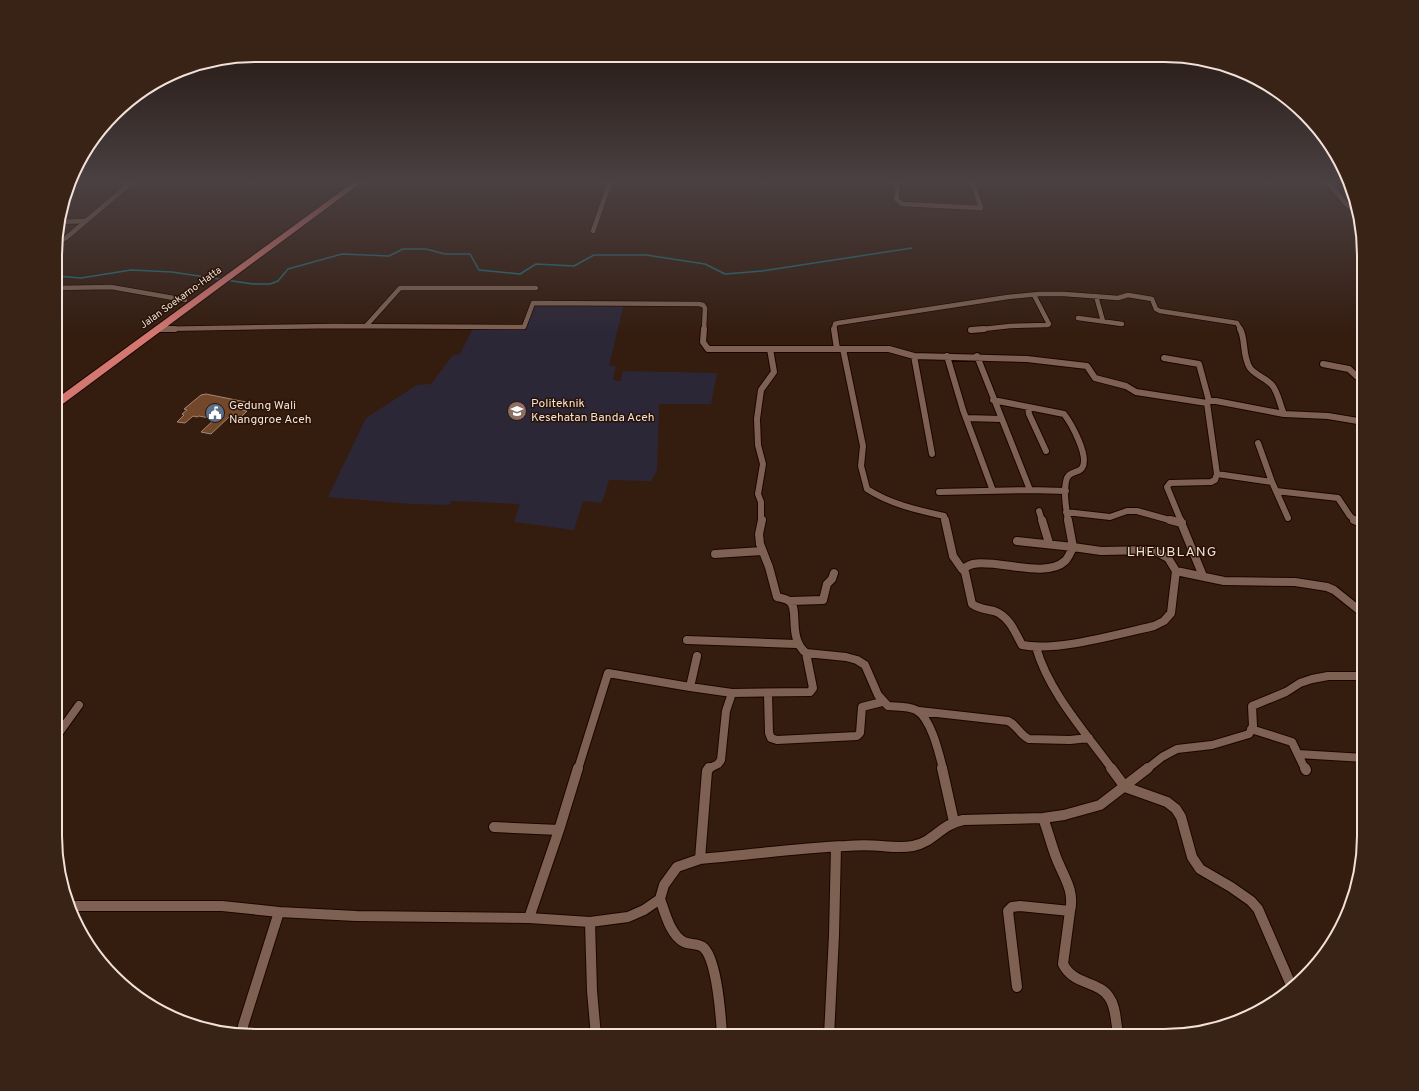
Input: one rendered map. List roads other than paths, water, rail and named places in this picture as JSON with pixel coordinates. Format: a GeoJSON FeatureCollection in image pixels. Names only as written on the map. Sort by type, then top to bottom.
{"type":"FeatureCollection","features":[{"type":"Feature","properties":{"kind":"highway","name":"Jalan Soekarno-Hatta"},"geometry":{"type":"LineString","coordinates":[[62,400],[158,329],[225,272],[279,233]]}},
{"type":"Feature","properties":{"kind":"highway","name":"Jalan Soekarno-Hatta"},"geometry":{"type":"LineString","coordinates":[[62,391],[185,300],[235,273],[290,233]]}},
{"type":"Feature","properties":{"kind":"street"},"geometry":{"type":"LineString","coordinates":[[63,240],[72,233]]}},
{"type":"Feature","properties":{"kind":"street"},"geometry":{"type":"LineString","coordinates":[[62,288],[111,287],[185,300]]}},
{"type":"Feature","properties":{"kind":"street"},"geometry":{"type":"LineString","coordinates":[[366,326],[400,288],[536,288]]}},
{"type":"Feature","properties":{"kind":"street"},"geometry":{"type":"LineString","coordinates":[[1017,541],[1049,543],[1101,551],[1153,550],[1168,558],[1176,571],[1171,614],[1164,621],[1154,626],[1082,641],[1036,647],[1022,645],[1008,619],[1004,616],[974,606],[970,598],[965,572],[953,556],[944,516],[907,507],[878,496],[867,489],[861,466],[863,446],[862,439],[834,327],[835,324],[1034,295],[1064,294],[1118,298],[1128,295],[1148,297],[1152,299],[1156,309],[1160,311],[1237,323],[1243,334],[1242,339],[1244,352],[1250,368],[1272,385],[1284,414]]}},
{"type":"Feature","properties":{"kind":"street"},"geometry":{"type":"LineString","coordinates":[[971,330],[1010,326],[1048,325],[1049,324],[1034,295]]}},
{"type":"Feature","properties":{"kind":"street"},"geometry":{"type":"LineString","coordinates":[[1096,296],[1103,321]]}},
{"type":"Feature","properties":{"kind":"street"},"geometry":{"type":"LineString","coordinates":[[158,329],[366,326],[524,327],[533,303],[699,304],[703,305],[705,308],[703,342],[708,349],[889,349],[914,356],[977,356],[1027,359],[1088,366],[1090,367],[1092,376],[1095,378],[1126,386],[1136,392],[1208,402],[1216,401],[1284,414],[1328,416],[1357,421]]}},
{"type":"Feature","properties":{"kind":"street"},"geometry":{"type":"LineString","coordinates":[[1078,318],[1122,324]]}},
{"type":"Feature","properties":{"kind":"street"},"geometry":{"type":"LineString","coordinates":[[770,349],[774,372],[761,390],[757,419],[758,445],[763,464],[758,494],[761,502],[762,518],[759,534],[762,551],[769,567],[777,597],[790,601],[823,600],[825,597],[827,584],[832,579],[834,574]]}},
{"type":"Feature","properties":{"kind":"street"},"geometry":{"type":"LineString","coordinates":[[914,356],[932,454]]}},
{"type":"Feature","properties":{"kind":"street"},"geometry":{"type":"LineString","coordinates":[[947,356],[966,418],[993,491]]}},
{"type":"Feature","properties":{"kind":"street"},"geometry":{"type":"LineString","coordinates":[[977,356],[993,400],[1030,490]]}},
{"type":"Feature","properties":{"kind":"street"},"geometry":{"type":"LineString","coordinates":[[1164,358],[1199,364],[1208,402],[1217,474],[1215,480],[1211,482],[1173,483],[1168,485],[1167,490],[1203,576]]}},
{"type":"Feature","properties":{"kind":"street"},"geometry":{"type":"LineString","coordinates":[[1323,364],[1349,369],[1357,376]]}},
{"type":"Feature","properties":{"kind":"street"},"geometry":{"type":"LineString","coordinates":[[962,569],[972,564],[984,563],[1017,568],[1044,568],[1059,565],[1066,560],[1073,547],[1066,512],[1067,477],[1070,474],[1080,470],[1085,463],[1085,456],[1067,417],[1064,414],[993,400]]}},
{"type":"Feature","properties":{"kind":"street"},"geometry":{"type":"LineString","coordinates":[[1028,406],[1029,414],[1046,451]]}},
{"type":"Feature","properties":{"kind":"street"},"geometry":{"type":"LineString","coordinates":[[966,418],[1001,418]]}},
{"type":"Feature","properties":{"kind":"street"},"geometry":{"type":"LineString","coordinates":[[1258,443],[1272,482],[1288,518]]}},
{"type":"Feature","properties":{"kind":"street"},"geometry":{"type":"LineString","coordinates":[[1217,474],[1272,482]]}},
{"type":"Feature","properties":{"kind":"street"},"geometry":{"type":"LineString","coordinates":[[939,492],[1030,490],[1066,491]]}},
{"type":"Feature","properties":{"kind":"street"},"geometry":{"type":"LineString","coordinates":[[1276,491],[1338,498],[1341,500],[1348,515],[1357,521]]}},
{"type":"Feature","properties":{"kind":"street"},"geometry":{"type":"LineString","coordinates":[[1039,511],[1049,543]]}},
{"type":"Feature","properties":{"kind":"street"},"geometry":{"type":"LineString","coordinates":[[1066,512],[1110,517],[1127,511],[1137,511],[1182,523]]}},
{"type":"Feature","properties":{"kind":"street"},"geometry":{"type":"LineString","coordinates":[[715,554],[762,551]]}},
{"type":"Feature","properties":{"kind":"street"},"geometry":{"type":"LineString","coordinates":[[1176,571],[1224,581],[1295,582],[1327,587],[1334,590],[1357,608]]}},
{"type":"Feature","properties":{"kind":"street"},"geometry":{"type":"LineString","coordinates":[[790,601],[794,606],[796,644],[800,650],[806,653],[846,657],[865,664],[878,695],[882,702],[888,706],[1008,721],[1016,724],[1024,736],[1029,739],[1070,740],[1089,738]]}},
{"type":"Feature","properties":{"kind":"street"},"geometry":{"type":"LineString","coordinates":[[687,640],[796,644]]}},
{"type":"Feature","properties":{"kind":"street"},"geometry":{"type":"LineString","coordinates":[[1036,647],[1039,658],[1059,696],[1125,787],[1167,802],[1176,810],[1181,816],[1192,857],[1200,869],[1231,887],[1251,901],[1258,909],[1290,982]]}},
{"type":"Feature","properties":{"kind":"street"},"geometry":{"type":"LineString","coordinates":[[529,918],[559,830],[608,674],[732,693],[806,693],[810,692],[813,688],[806,653]]}},
{"type":"Feature","properties":{"kind":"street"},"geometry":{"type":"LineString","coordinates":[[690,687],[697,656]]}},
{"type":"Feature","properties":{"kind":"street"},"geometry":{"type":"LineString","coordinates":[[75,906],[222,906],[279,912],[356,916],[529,918],[590,922],[628,917],[644,910],[660,899],[664,886],[677,867],[700,859],[836,847],[883,846],[897,848],[913,846],[928,841],[941,829],[954,822],[963,820],[1043,818],[1064,815],[1100,805],[1162,757],[1177,749],[1212,744],[1249,734],[1253,726],[1251,707],[1286,692],[1300,683],[1312,679],[1328,676],[1357,676]]}},
{"type":"Feature","properties":{"kind":"street"},"geometry":{"type":"LineString","coordinates":[[700,859],[708,771],[709,768],[718,764],[721,760],[726,711],[732,693]]}},
{"type":"Feature","properties":{"kind":"street"},"geometry":{"type":"LineString","coordinates":[[768,694],[769,733],[771,738],[777,740],[857,736],[860,733],[862,706],[882,702]]}},
{"type":"Feature","properties":{"kind":"street"},"geometry":{"type":"LineString","coordinates":[[62,729],[79,705]]}},
{"type":"Feature","properties":{"kind":"street"},"geometry":{"type":"LineString","coordinates":[[920,711],[928,724],[936,744],[954,822]]}},
{"type":"Feature","properties":{"kind":"street"},"geometry":{"type":"LineString","coordinates":[[1251,729],[1292,742],[1306,770]]}},
{"type":"Feature","properties":{"kind":"street"},"geometry":{"type":"LineString","coordinates":[[1298,754],[1357,758]]}},
{"type":"Feature","properties":{"kind":"street"},"geometry":{"type":"LineString","coordinates":[[1043,818],[1058,862],[1070,886],[1072,896],[1063,964],[1064,968],[1073,976],[1105,992],[1110,998],[1117,1029]]}},
{"type":"Feature","properties":{"kind":"street"},"geometry":{"type":"LineString","coordinates":[[494,827],[559,830]]}},
{"type":"Feature","properties":{"kind":"street"},"geometry":{"type":"LineString","coordinates":[[829,1029],[834,935],[836,847]]}},
{"type":"Feature","properties":{"kind":"street"},"geometry":{"type":"LineString","coordinates":[[660,899],[676,936],[684,942],[704,948],[710,956],[719,1006],[721,1029]]}},
{"type":"Feature","properties":{"kind":"street"},"geometry":{"type":"LineString","coordinates":[[1017,987],[1008,911],[1012,907],[1020,906],[1070,911]]}},
{"type":"Feature","properties":{"kind":"street"},"geometry":{"type":"LineString","coordinates":[[243,1029],[279,912]]}},
{"type":"Feature","properties":{"kind":"street"},"geometry":{"type":"LineString","coordinates":[[590,922],[592,991],[595,1029]]}},
{"type":"Feature","properties":{"kind":"waterway"},"geometry":{"type":"LineString","coordinates":[[62,276],[81,278],[131,270],[172,272],[253,284],[270,284],[278,281],[288,269],[342,254],[389,256],[403,249],[426,249],[445,254],[470,254],[479,270],[520,274],[536,264],[574,266],[594,255],[646,255],[705,264],[725,274],[762,271],[912,248]]}},
{"type":"Feature","properties":{"kind":"place","name":"Politeknik Kesehatan Banda Aceh"},"geometry":{"type":"Point","coordinates":[517,411]}},
{"type":"Feature","properties":{"kind":"place","name":"Gedung Wali Nanggroe Aceh"},"geometry":{"type":"Point","coordinates":[215,413]}},
{"type":"Feature","properties":{"kind":"district","name":"LHEUBLANG"},"geometry":{"type":"Point","coordinates":[1172,552]}}]}
